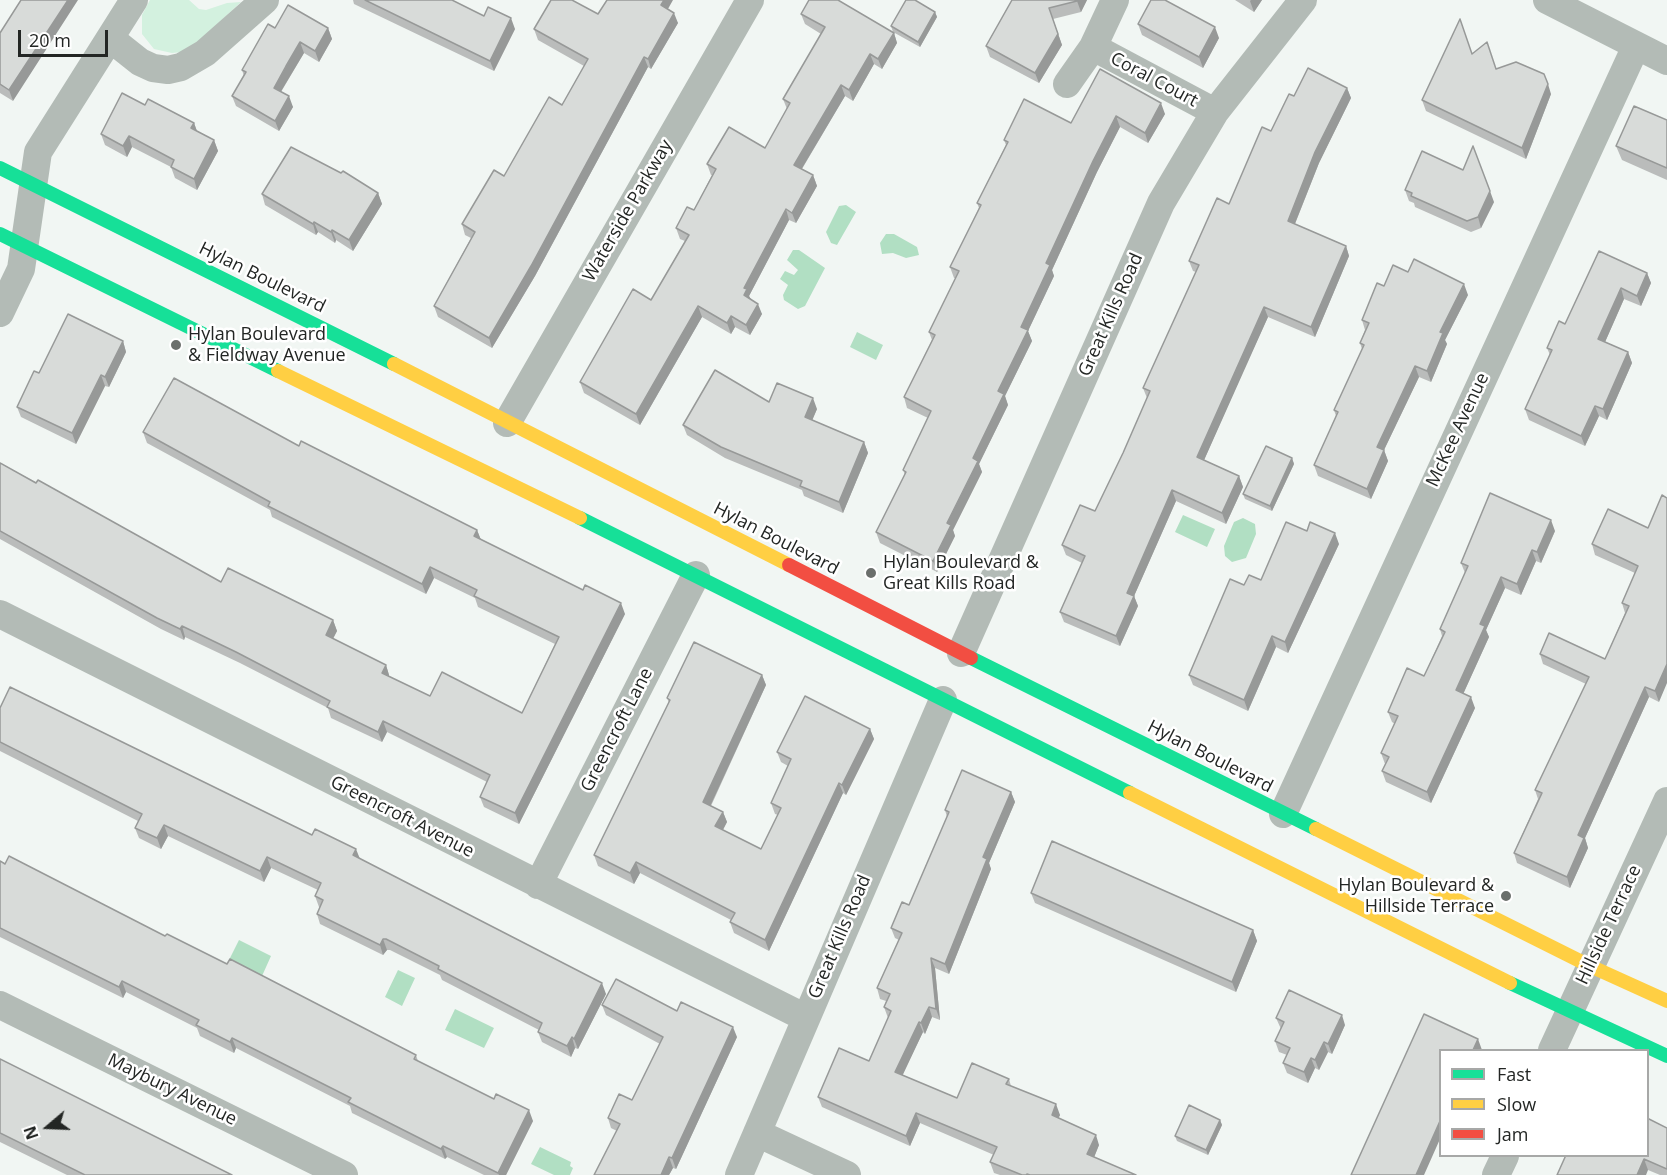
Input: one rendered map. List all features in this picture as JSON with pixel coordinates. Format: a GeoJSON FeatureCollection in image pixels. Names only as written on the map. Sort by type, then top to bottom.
{"type":"FeatureCollection","features":[{"type":"Feature","properties":{"kind":"main road","name":"Hylan Boulevard"},"geometry":{"type":"LineString","coordinates":[[0,168],[299,315],[507,423],[1283,814],[1590,966],[1667,1001]]}},
{"type":"Feature","properties":{"kind":"main road"},"geometry":{"type":"LineString","coordinates":[[12,240],[696,575],[1568,1012],[1667,1056]]}},
{"type":"Feature","properties":{"kind":"street"},"geometry":{"type":"LineString","coordinates":[[0,313],[19,278],[12,240],[33,184],[38,152],[134,0]]}},
{"type":"Feature","properties":{"kind":"street"},"geometry":{"type":"LineString","coordinates":[[111,39],[140,62],[153,68],[168,70],[181,68],[205,53],[265,0]]}},
{"type":"Feature","properties":{"kind":"street","name":"Waterside Parkway"},"geometry":{"type":"LineString","coordinates":[[507,423],[750,0]]}},
{"type":"Feature","properties":{"kind":"street","name":"Coral Court"},"geometry":{"type":"LineString","coordinates":[[1067,84],[1093,47],[1115,0]]}},
{"type":"Feature","properties":{"kind":"street","name":"Great Kills Road"},"geometry":{"type":"LineString","coordinates":[[961,653],[1161,203],[1215,112],[1303,0]]}},
{"type":"Feature","properties":{"kind":"street"},"geometry":{"type":"LineString","coordinates":[[1547,0],[1667,62]]}},
{"type":"Feature","properties":{"kind":"street","name":"McKee Avenue"},"geometry":{"type":"LineString","coordinates":[[1283,814],[1636,46]]}},
{"type":"Feature","properties":{"kind":"street","name":"Coral Court"},"geometry":{"type":"LineString","coordinates":[[1093,47],[1215,112]]}},
{"type":"Feature","properties":{"kind":"street","name":"Greencroft Lane"},"geometry":{"type":"LineString","coordinates":[[538,885],[696,575]]}},
{"type":"Feature","properties":{"kind":"street","name":"Greencroft Avenue"},"geometry":{"type":"LineString","coordinates":[[0,614],[806,1018]]}},
{"type":"Feature","properties":{"kind":"street","name":"Great Kills Road"},"geometry":{"type":"LineString","coordinates":[[739,1175],[943,700]]}},
{"type":"Feature","properties":{"kind":"street","name":"Hillside Terrace"},"geometry":{"type":"LineString","coordinates":[[1552,1049],[1667,801]]}},
{"type":"Feature","properties":{"kind":"street","name":"Maybury Avenue"},"geometry":{"type":"LineString","coordinates":[[0,1005],[344,1175]]}},
{"type":"Feature","properties":{"kind":"street"},"geometry":{"type":"LineString","coordinates":[[757,1133],[847,1175]]}},
{"type":"Feature","properties":{"kind":"street"},"geometry":{"type":"LineString","coordinates":[[1496,1175],[1504,1157]]}},
{"type":"Feature","properties":{"kind":"shaded area"},"geometry":{"type":"Polygon","coordinates":[[[150,0],[189,0],[199,9],[206,10],[227,3],[241,2],[197,43],[182,52],[172,53],[154,49],[142,34],[142,15],[150,0]]]}},
{"type":"Feature","properties":{"kind":"shaded area"},"geometry":{"type":"Polygon","coordinates":[[[846,205],[856,212],[837,245],[831,243],[826,232],[839,206],[846,205]]]}},
{"type":"Feature","properties":{"kind":"shaded area"},"geometry":{"type":"Polygon","coordinates":[[[886,234],[894,234],[917,247],[919,255],[906,258],[893,253],[882,254],[880,243],[886,234]]]}},
{"type":"Feature","properties":{"kind":"shaded area"},"geometry":{"type":"Polygon","coordinates":[[[793,250],[799,250],[825,268],[805,306],[798,309],[784,300],[783,295],[788,285],[780,279],[785,271],[794,275],[798,270],[787,260],[793,250]]]}},
{"type":"Feature","properties":{"kind":"shaded area"},"geometry":{"type":"Polygon","coordinates":[[[857,332],[883,345],[876,360],[850,347],[857,332]]]}},
{"type":"Feature","properties":{"kind":"shaded area"},"geometry":{"type":"Polygon","coordinates":[[[1183,515],[1215,529],[1207,547],[1175,532],[1183,515]]]}},
{"type":"Feature","properties":{"kind":"shaded area"},"geometry":{"type":"Polygon","coordinates":[[[1243,518],[1255,524],[1256,534],[1246,558],[1232,562],[1225,556],[1224,546],[1234,522],[1243,518]]]}},
{"type":"Feature","properties":{"kind":"shaded area"},"geometry":{"type":"Polygon","coordinates":[[[239,940],[271,956],[262,976],[229,960],[239,940]]]}},
{"type":"Feature","properties":{"kind":"shaded area"},"geometry":{"type":"Polygon","coordinates":[[[398,970],[415,978],[402,1006],[385,997],[398,970]]]}},
{"type":"Feature","properties":{"kind":"shaded area"},"geometry":{"type":"Polygon","coordinates":[[[455,1009],[494,1028],[484,1048],[445,1030],[455,1009]]]}},
{"type":"Feature","properties":{"kind":"shaded area"},"geometry":{"type":"Polygon","coordinates":[[[540,1147],[571,1162],[570,1166],[573,1168],[570,1175],[554,1175],[531,1164],[540,1147]]]}},
{"type":"Feature","properties":{"kind":"building"},"geometry":{"type":"Polygon","coordinates":[[[21,0],[68,0],[9,90],[0,84],[0,33],[21,0]]]}},
{"type":"Feature","properties":{"kind":"building"},"geometry":{"type":"Polygon","coordinates":[[[365,0],[452,0],[484,16],[488,7],[511,18],[490,61],[365,0]]]}},
{"type":"Feature","properties":{"kind":"building"},"geometry":{"type":"Polygon","coordinates":[[[551,0],[572,0],[598,14],[607,0],[664,0],[661,5],[674,13],[648,59],[644,57],[531,266],[489,338],[434,306],[475,232],[462,224],[494,170],[504,176],[549,97],[562,105],[588,59],[534,29],[551,0]]]}},
{"type":"Feature","properties":{"kind":"building"},"geometry":{"type":"Polygon","coordinates":[[[809,0],[838,0],[894,33],[878,59],[870,54],[849,90],[841,85],[794,165],[813,175],[792,213],[786,209],[744,288],[747,289],[744,295],[758,304],[746,325],[731,316],[727,323],[698,306],[636,414],[580,382],[633,289],[651,300],[689,235],[676,228],[687,207],[694,210],[716,169],[707,164],[729,127],[765,148],[790,103],[783,99],[825,27],[801,14],[809,0]]]}},
{"type":"Feature","properties":{"kind":"building"},"geometry":{"type":"Polygon","coordinates":[[[906,0],[915,0],[935,12],[918,42],[891,26],[906,0]]]}},
{"type":"Feature","properties":{"kind":"building"},"geometry":{"type":"Polygon","coordinates":[[[1012,0],[1077,0],[1049,8],[1058,34],[1035,73],[986,46],[1012,0]]]}},
{"type":"Feature","properties":{"kind":"building"},"geometry":{"type":"Polygon","coordinates":[[[1151,0],[1165,0],[1215,27],[1199,57],[1138,24],[1151,0]]]}},
{"type":"Feature","properties":{"kind":"building"},"geometry":{"type":"Polygon","coordinates":[[[288,5],[328,28],[315,51],[300,42],[286,66],[274,88],[289,96],[275,121],[232,96],[246,72],[242,70],[268,24],[275,28],[288,5]]]}},
{"type":"Feature","properties":{"kind":"building"},"geometry":{"type":"Polygon","coordinates":[[[1460,19],[1472,54],[1487,42],[1496,69],[1516,62],[1544,74],[1548,84],[1522,148],[1422,100],[1460,19]]]}},
{"type":"Feature","properties":{"kind":"building"},"geometry":{"type":"Polygon","coordinates":[[[1308,68],[1347,88],[1315,152],[1288,221],[1346,246],[1311,327],[1264,307],[1197,457],[1239,476],[1222,513],[1172,490],[1127,593],[1134,596],[1116,636],[1060,612],[1085,556],[1062,545],[1080,505],[1095,511],[1123,453],[1150,391],[1143,388],[1199,265],[1189,261],[1217,198],[1229,204],[1262,127],[1271,131],[1289,94],[1294,96],[1308,68]]]}},
{"type":"Feature","properties":{"kind":"building"},"geometry":{"type":"Polygon","coordinates":[[[1100,69],[1161,103],[1145,133],[1116,116],[1093,161],[1046,263],[1050,265],[1021,327],[1028,330],[998,391],[1004,394],[973,458],[978,461],[947,523],[951,525],[933,561],[876,532],[906,472],[903,470],[931,411],[904,397],[935,335],[929,332],[959,271],[950,267],[981,205],[977,203],[1008,142],[1004,140],[1024,99],[1071,123],[1100,69]]]}},
{"type":"Feature","properties":{"kind":"building"},"geometry":{"type":"Polygon","coordinates":[[[122,93],[145,105],[148,99],[194,123],[191,128],[214,140],[194,179],[171,167],[174,160],[129,136],[123,146],[101,134],[122,93]]]}},
{"type":"Feature","properties":{"kind":"building"},"geometry":{"type":"Polygon","coordinates":[[[1634,106],[1667,120],[1667,168],[1616,146],[1634,106]]]}},
{"type":"Feature","properties":{"kind":"building"},"geometry":{"type":"Polygon","coordinates":[[[1473,146],[1490,191],[1478,217],[1467,221],[1411,196],[1412,193],[1405,190],[1422,151],[1463,170],[1473,146]]]}},
{"type":"Feature","properties":{"kind":"building"},"geometry":{"type":"Polygon","coordinates":[[[291,147],[341,173],[343,171],[378,193],[349,240],[314,222],[313,224],[262,194],[291,147]]]}},
{"type":"Feature","properties":{"kind":"building"},"geometry":{"type":"Polygon","coordinates":[[[1599,251],[1647,273],[1637,296],[1621,288],[1598,339],[1628,352],[1603,409],[1595,406],[1581,436],[1525,409],[1552,350],[1547,348],[1559,321],[1565,324],[1599,251]]]}},
{"type":"Feature","properties":{"kind":"building"},"geometry":{"type":"Polygon","coordinates":[[[1414,259],[1464,284],[1440,332],[1443,333],[1427,371],[1415,366],[1377,447],[1384,450],[1367,489],[1314,465],[1338,412],[1334,410],[1364,345],[1360,343],[1369,323],[1362,320],[1377,283],[1384,286],[1393,265],[1408,272],[1414,259]]]}},
{"type":"Feature","properties":{"kind":"building"},"geometry":{"type":"Polygon","coordinates":[[[68,314],[123,341],[105,377],[101,375],[72,433],[17,407],[34,371],[39,373],[68,314]]]}},
{"type":"Feature","properties":{"kind":"building"},"geometry":{"type":"Polygon","coordinates":[[[715,370],[769,402],[777,383],[813,398],[805,417],[864,442],[839,502],[800,486],[802,481],[721,447],[683,425],[715,370]]]}},
{"type":"Feature","properties":{"kind":"building"},"geometry":{"type":"Polygon","coordinates":[[[174,378],[299,446],[301,441],[477,530],[474,536],[583,590],[585,585],[621,603],[515,813],[480,797],[490,775],[383,721],[378,732],[327,707],[330,701],[182,626],[180,629],[157,618],[0,531],[0,463],[36,483],[38,480],[221,582],[228,568],[333,620],[326,635],[386,665],[382,673],[430,696],[442,672],[522,713],[559,637],[474,596],[477,590],[430,567],[422,584],[268,506],[270,502],[143,432],[174,378]]]}},
{"type":"Feature","properties":{"kind":"building"},"geometry":{"type":"Polygon","coordinates":[[[1266,446],[1292,458],[1270,506],[1243,494],[1266,446]]]}},
{"type":"Feature","properties":{"kind":"building"},"geometry":{"type":"Polygon","coordinates":[[[1490,493],[1551,520],[1537,552],[1532,550],[1517,584],[1501,577],[1480,624],[1485,626],[1456,690],[1471,697],[1427,792],[1382,771],[1389,757],[1381,753],[1398,716],[1388,712],[1407,668],[1424,676],[1445,632],[1440,629],[1468,566],[1461,563],[1490,493]]]}},
{"type":"Feature","properties":{"kind":"building"},"geometry":{"type":"Polygon","coordinates":[[[1662,495],[1667,498],[1667,664],[1655,691],[1645,687],[1578,835],[1584,838],[1567,877],[1514,853],[1542,793],[1535,790],[1589,677],[1540,654],[1549,633],[1605,659],[1629,606],[1622,603],[1638,566],[1592,544],[1608,509],[1648,528],[1662,495]]]}},
{"type":"Feature","properties":{"kind":"building"},"geometry":{"type":"Polygon","coordinates":[[[1286,522],[1307,531],[1310,522],[1335,533],[1285,642],[1272,636],[1244,700],[1189,675],[1230,579],[1244,585],[1249,575],[1261,580],[1286,522]]]}},
{"type":"Feature","properties":{"kind":"building"},"geometry":{"type":"Polygon","coordinates":[[[694,642],[762,675],[703,802],[723,812],[715,826],[761,849],[781,808],[771,803],[791,759],[777,752],[805,696],[870,729],[842,785],[839,783],[765,940],[730,922],[735,913],[636,862],[630,873],[594,855],[670,700],[667,698],[694,642]]]}},
{"type":"Feature","properties":{"kind":"building"},"geometry":{"type":"Polygon","coordinates":[[[10,687],[312,835],[315,829],[356,849],[353,855],[602,983],[574,1039],[572,1037],[567,1046],[538,1032],[542,1023],[438,969],[439,966],[386,939],[383,939],[380,945],[317,914],[323,900],[315,896],[321,883],[267,857],[260,871],[164,825],[157,838],[135,828],[142,814],[0,742],[0,708],[10,687]]]}},
{"type":"Feature","properties":{"kind":"building"},"geometry":{"type":"Polygon","coordinates":[[[962,770],[1011,792],[983,857],[987,859],[945,964],[931,958],[936,1009],[929,1007],[921,1023],[919,1022],[895,1072],[957,1098],[972,1063],[1009,1079],[1006,1084],[1056,1104],[1052,1115],[1096,1135],[1087,1154],[1136,1175],[1022,1175],[990,1162],[997,1147],[916,1113],[906,1136],[818,1097],[839,1048],[869,1061],[891,1011],[884,1007],[890,994],[877,988],[902,933],[891,928],[902,902],[909,905],[949,812],[945,810],[962,770]]]}},
{"type":"Feature","properties":{"kind":"building"},"geometry":{"type":"Polygon","coordinates":[[[1052,841],[1253,930],[1232,982],[1031,893],[1052,841]]]}},
{"type":"Feature","properties":{"kind":"building"},"geometry":{"type":"Polygon","coordinates":[[[9,856],[165,936],[167,934],[227,964],[230,959],[416,1055],[414,1059],[494,1099],[496,1094],[529,1110],[498,1173],[443,1146],[441,1149],[348,1102],[351,1098],[232,1038],[230,1042],[196,1025],[199,1020],[122,981],[119,987],[0,928],[0,861],[5,864],[9,856]]]}},
{"type":"Feature","properties":{"kind":"building"},"geometry":{"type":"Polygon","coordinates":[[[616,979],[677,1011],[681,1002],[733,1027],[672,1158],[669,1157],[661,1175],[594,1175],[620,1124],[608,1118],[619,1094],[632,1100],[663,1037],[602,1005],[616,979]]]}},
{"type":"Feature","properties":{"kind":"building"},"geometry":{"type":"Polygon","coordinates":[[[1289,990],[1342,1015],[1328,1044],[1324,1042],[1315,1060],[1311,1058],[1304,1072],[1283,1063],[1290,1048],[1275,1041],[1284,1022],[1276,1018],[1289,990]]]}},
{"type":"Feature","properties":{"kind":"building"},"geometry":{"type":"Polygon","coordinates":[[[1424,1014],[1478,1039],[1473,1049],[1439,1049],[1439,1123],[1416,1175],[1351,1175],[1424,1014]]]}},
{"type":"Feature","properties":{"kind":"building"},"geometry":{"type":"Polygon","coordinates":[[[0,1059],[232,1175],[85,1175],[0,1133],[0,1059]]]}},
{"type":"Feature","properties":{"kind":"building"},"geometry":{"type":"Polygon","coordinates":[[[1189,1105],[1220,1120],[1206,1150],[1175,1136],[1189,1105]]]}},
{"type":"Feature","properties":{"kind":"building"},"geometry":{"type":"Polygon","coordinates":[[[1649,1119],[1667,1128],[1667,1169],[1644,1159],[1637,1175],[1557,1175],[1565,1157],[1649,1157],[1649,1119]]]}},
{"type":"Feature","properties":{"kind":"traffic: fast"},"geometry":{"type":"LineString","coordinates":[[0,168],[394,364]]}},
{"type":"Feature","properties":{"kind":"traffic: fast"},"geometry":{"type":"LineString","coordinates":[[0,234],[278,371]]}},
{"type":"Feature","properties":{"kind":"traffic: fast"},"geometry":{"type":"LineString","coordinates":[[580,518],[1130,793]]}},
{"type":"Feature","properties":{"kind":"traffic: fast"},"geometry":{"type":"LineString","coordinates":[[971,658],[1316,829]]}},
{"type":"Feature","properties":{"kind":"traffic: fast"},"geometry":{"type":"LineString","coordinates":[[1510,983],[1667,1056]]}},
{"type":"Feature","properties":{"kind":"traffic: slow"},"geometry":{"type":"LineString","coordinates":[[394,364],[789,565]]}},
{"type":"Feature","properties":{"kind":"traffic: slow"},"geometry":{"type":"LineString","coordinates":[[278,371],[580,518]]}},
{"type":"Feature","properties":{"kind":"traffic: slow"},"geometry":{"type":"LineString","coordinates":[[1130,793],[1510,983]]}},
{"type":"Feature","properties":{"kind":"traffic: slow"},"geometry":{"type":"LineString","coordinates":[[1316,829],[1590,966],[1667,1001]]}},
{"type":"Feature","properties":{"kind":"traffic: jam"},"geometry":{"type":"LineString","coordinates":[[789,565],[971,658]]}},
{"type":"Feature","properties":{"kind":"place","name":"Hylan Boulevard & Fieldway Avenue"},"geometry":{"type":"Point","coordinates":[176,345]}},
{"type":"Feature","properties":{"kind":"place","name":"Hylan Boulevard & Great Kills Road"},"geometry":{"type":"Point","coordinates":[871,573]}},
{"type":"Feature","properties":{"kind":"place","name":"Hylan Boulevard & Hillside Terrace"},"geometry":{"type":"Point","coordinates":[1506,896]}}]}
